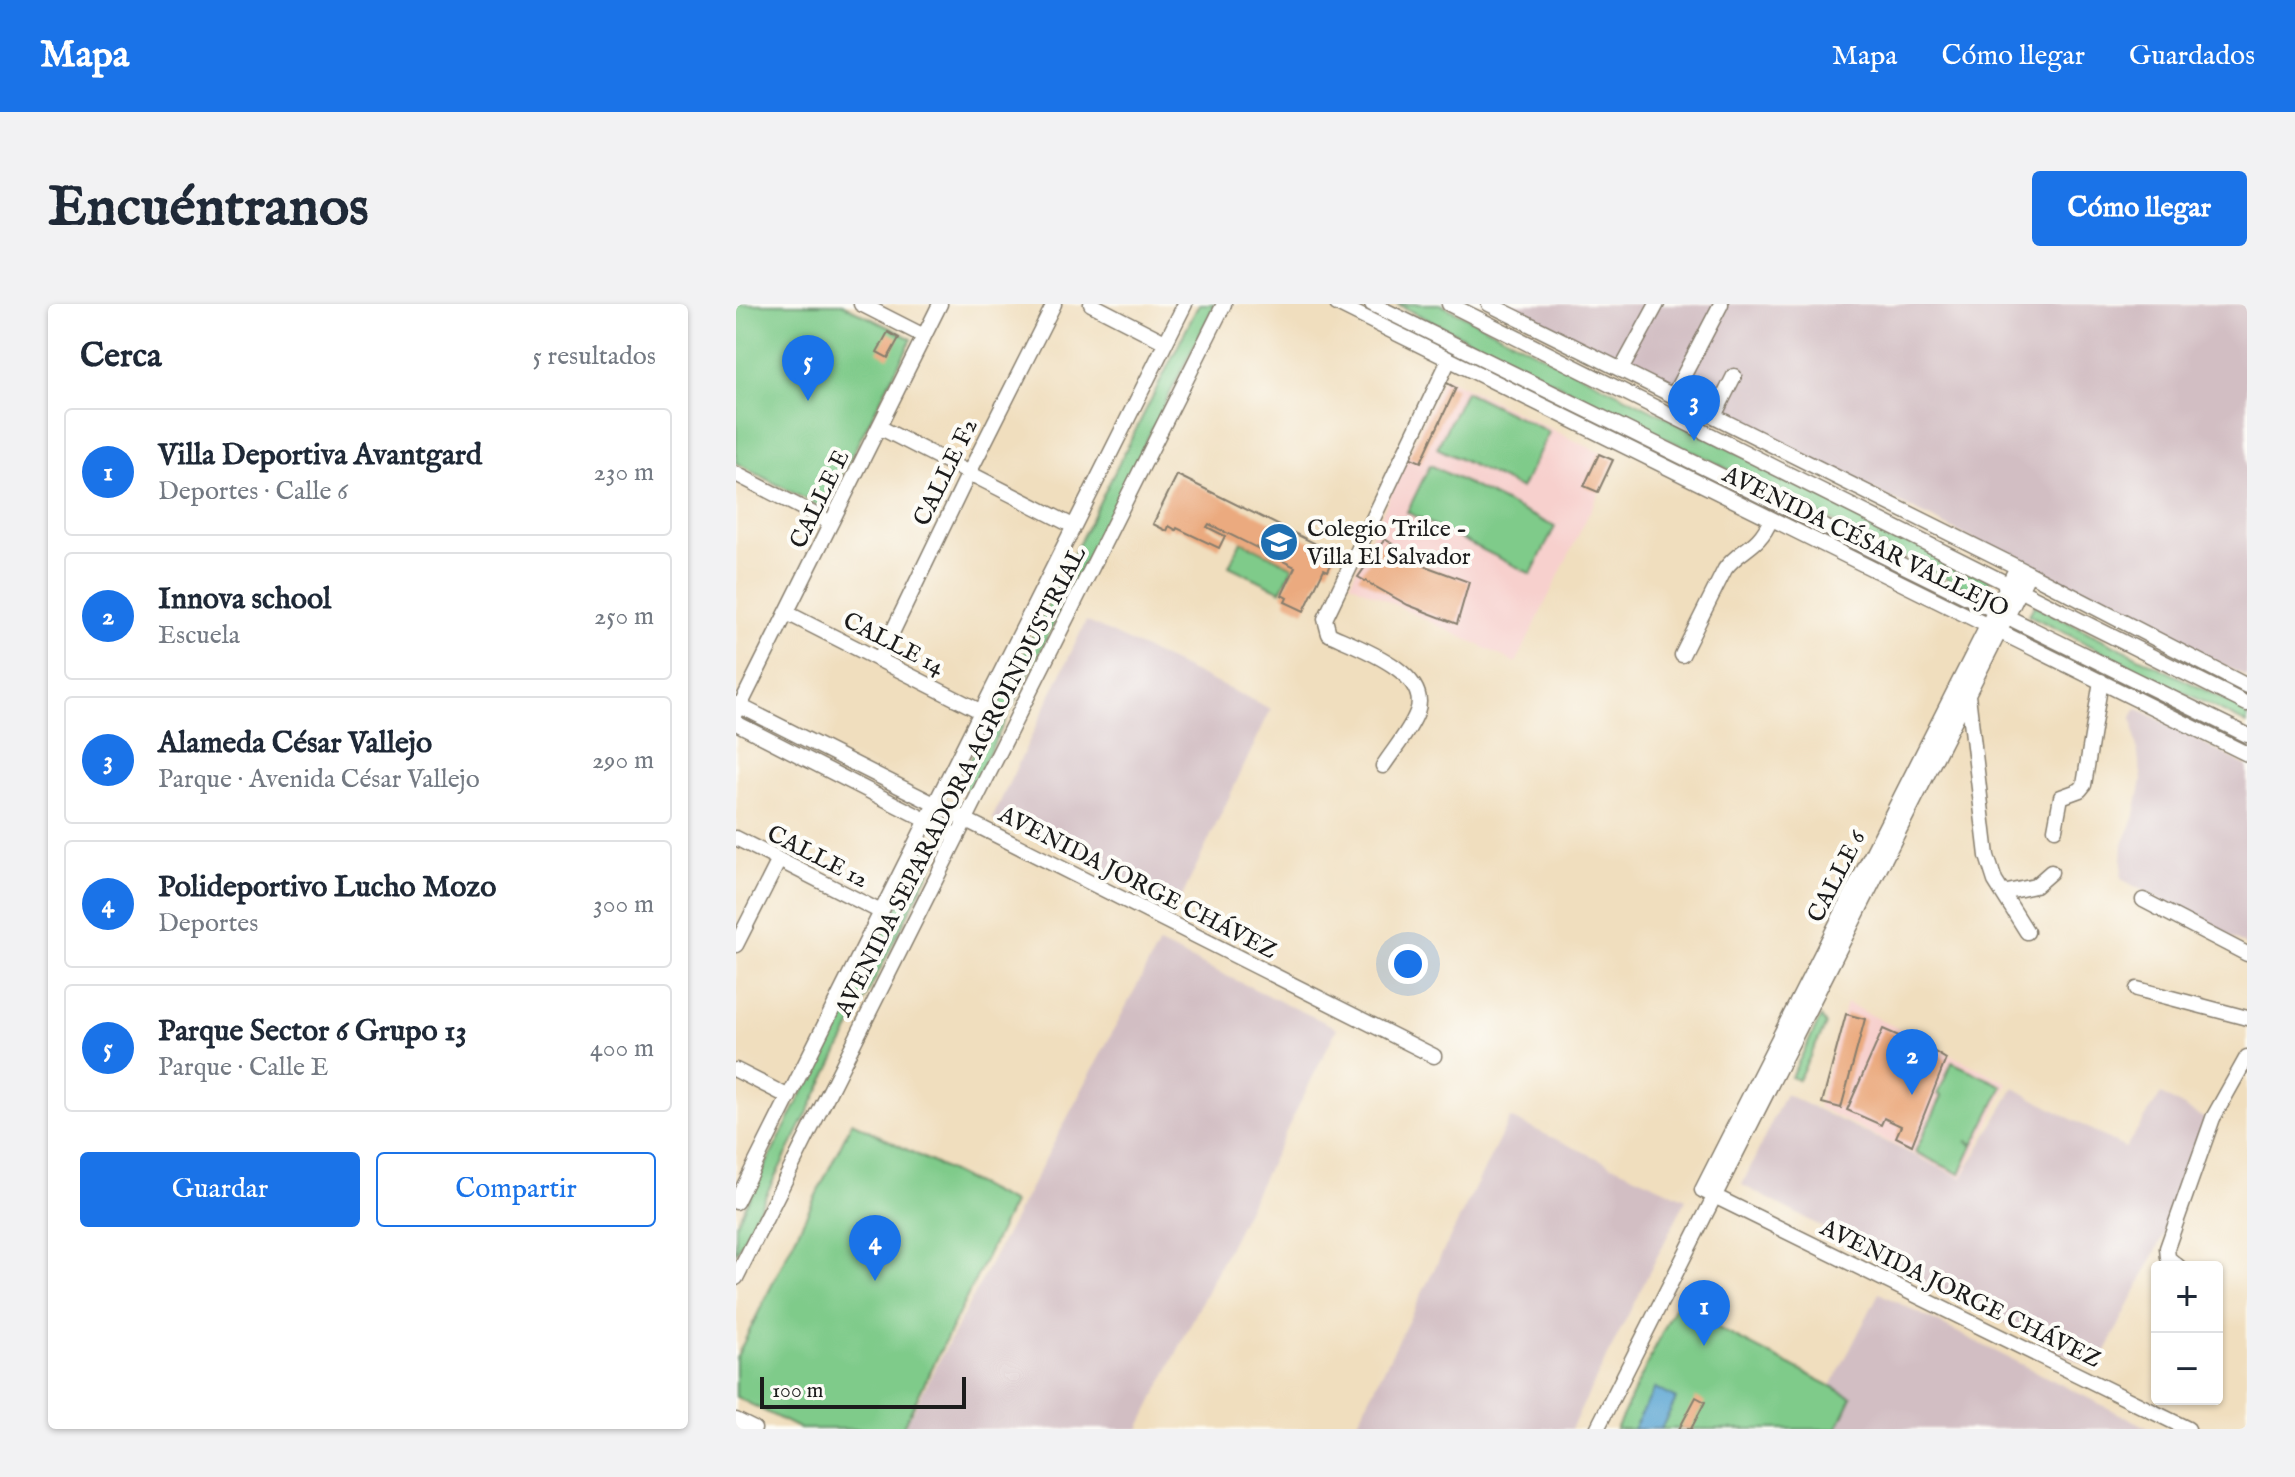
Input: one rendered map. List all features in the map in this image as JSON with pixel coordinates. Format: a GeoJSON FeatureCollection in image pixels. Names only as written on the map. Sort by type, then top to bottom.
{"type":"FeatureCollection","features":[{"type":"Feature","properties":{"kind":"street"},"geometry":{"type":"LineString","coordinates":[[861,304],[924,336]]}},
{"type":"Feature","properties":{"kind":"street","name":"CALLE E"},"geometry":{"type":"LineString","coordinates":[[737,708],[940,304]]}},
{"type":"Feature","properties":{"kind":"street","name":"CALLE F2"},"geometry":{"type":"LineString","coordinates":[[879,660],[1054,304]]}},
{"type":"Feature","properties":{"kind":"street"},"geometry":{"type":"LineString","coordinates":[[1091,304],[1165,342]]}},
{"type":"Feature","properties":{"kind":"street","name":"AVENIDA SEPARADORA AGROINDUSTRIAL"},"geometry":{"type":"LineString","coordinates":[[736,1202],[1185,304]]}},
{"type":"Feature","properties":{"kind":"street","name":"AVENIDA SEPARADORA AGROINDUSTRIAL"},"geometry":{"type":"LineString","coordinates":[[736,1278],[1224,304]]}},
{"type":"Feature","properties":{"kind":"street","name":"AVENIDA CÉSAR VALLEJO"},"geometry":{"type":"LineString","coordinates":[[1337,304],[2247,754]]}},
{"type":"Feature","properties":{"kind":"street","name":"AVENIDA CÉSAR VALLEJO"},"geometry":{"type":"LineString","coordinates":[[1372,304],[2247,735]]}},
{"type":"Feature","properties":{"kind":"street","name":"AVENIDA CÉSAR VALLEJO"},"geometry":{"type":"LineString","coordinates":[[1449,304],[2247,704]]}},
{"type":"Feature","properties":{"kind":"street","name":"AVENIDA CÉSAR VALLEJO"},"geometry":{"type":"LineString","coordinates":[[1489,304],[2023,570],[2247,686]]}},
{"type":"Feature","properties":{"kind":"street"},"geometry":{"type":"LineString","coordinates":[[1621,370],[1657,304]]}},
{"type":"Feature","properties":{"kind":"street"},"geometry":{"type":"LineString","coordinates":[[1673,396],[1721,304]]}},
{"type":"Feature","properties":{"kind":"street"},"geometry":{"type":"LineString","coordinates":[[1383,766],[1417,713],[1417,693],[1391,661],[1329,634],[1325,619],[1449,360]]}},
{"type":"Feature","properties":{"kind":"street"},"geometry":{"type":"LineString","coordinates":[[1714,416],[1734,376]]}},
{"type":"Feature","properties":{"kind":"street"},"geometry":{"type":"LineString","coordinates":[[879,427],[1073,526]]}},
{"type":"Feature","properties":{"kind":"street"},"geometry":{"type":"LineString","coordinates":[[736,475],[831,523]]}},
{"type":"Feature","properties":{"kind":"street"},"geometry":{"type":"LineString","coordinates":[[1682,655],[1725,569],[1765,533],[1771,519]]}},
{"type":"Feature","properties":{"kind":"street","name":"CALLE 6"},"geometry":{"type":"LineString","coordinates":[[1597,1429],[1715,1197],[1753,1106],[2023,570]]}},
{"type":"Feature","properties":{"kind":"street","name":"CALLE 14"},"geometry":{"type":"LineString","coordinates":[[787,613],[980,711]]}},
{"type":"Feature","properties":{"kind":"street","name":"CALLE 6"},"geometry":{"type":"LineString","coordinates":[[1952,711],[1968,694],[1975,666]]}},
{"type":"Feature","properties":{"kind":"street"},"geometry":{"type":"LineString","coordinates":[[2055,829],[2061,797],[2080,790],[2084,785],[2101,681]]}},
{"type":"Feature","properties":{"kind":"street"},"geometry":{"type":"LineString","coordinates":[[1968,694],[1987,856],[1995,881],[2027,932]]}},
{"type":"Feature","properties":{"kind":"street","name":"AVENIDA JORGE CHÁVEZ"},"geometry":{"type":"LineString","coordinates":[[737,708],[1434,1056]]}},
{"type":"Feature","properties":{"kind":"street"},"geometry":{"type":"LineString","coordinates":[[736,723],[957,836]]}},
{"type":"Feature","properties":{"kind":"street","name":"CALLE 12"},"geometry":{"type":"LineString","coordinates":[[736,838],[881,912]]}},
{"type":"Feature","properties":{"kind":"street"},"geometry":{"type":"LineString","coordinates":[[736,945],[779,860]]}},
{"type":"Feature","properties":{"kind":"street"},"geometry":{"type":"LineString","coordinates":[[2003,893],[2035,886],[2051,872]]}},
{"type":"Feature","properties":{"kind":"street"},"geometry":{"type":"LineString","coordinates":[[2143,900],[2247,954]]}},
{"type":"Feature","properties":{"kind":"street"},"geometry":{"type":"LineString","coordinates":[[2137,989],[2247,1018]]}},
{"type":"Feature","properties":{"kind":"street"},"geometry":{"type":"LineString","coordinates":[[2172,1261],[2168,1258],[2167,1248],[2213,1118],[2247,1057]]}},
{"type":"Feature","properties":{"kind":"street"},"geometry":{"type":"LineString","coordinates":[[736,1070],[789,1097]]}},
{"type":"Feature","properties":{"kind":"street","name":"AVENIDA JORGE CHÁVEZ"},"geometry":{"type":"LineString","coordinates":[[1715,1197],[2188,1429]]}},
{"type":"Feature","properties":{"kind":"street"},"geometry":{"type":"LineString","coordinates":[[736,1420],[754,1429]]}},
{"type":"Feature","properties":{"kind":"shaded area"},"geometry":{"type":"Polygon","coordinates":[[[1504,304],[2247,304],[2247,677],[1504,304]]]}},
{"type":"Feature","properties":{"kind":"shaded area"},"geometry":{"type":"Polygon","coordinates":[[[1444,377],[1615,460],[1516,663],[1350,583],[1444,377]]]}},
{"type":"Feature","properties":{"kind":"shaded area"},"geometry":{"type":"Polygon","coordinates":[[[1086,621],[1271,709],[1178,905],[992,819],[1086,621]]]}},
{"type":"Feature","properties":{"kind":"shaded area"},"geometry":{"type":"Polygon","coordinates":[[[2137,708],[2247,766],[2247,946],[2121,879],[2123,844],[2134,819],[2142,780],[2132,717],[2137,708]]]}},
{"type":"Feature","properties":{"kind":"shaded area"},"geometry":{"type":"Polygon","coordinates":[[[1159,944],[1337,1028],[1139,1429],[903,1429],[1159,944]]]}},
{"type":"Feature","properties":{"kind":"shaded area"},"geometry":{"type":"Polygon","coordinates":[[[1846,1003],[2008,1083],[1962,1178],[1818,1107],[1846,1003]]]}},
{"type":"Feature","properties":{"kind":"shaded area"},"geometry":{"type":"Polygon","coordinates":[[[2014,1088],[2125,1148],[2161,1094],[2205,1119],[2165,1233],[2096,1371],[1742,1185],[1785,1094],[1962,1178],[2014,1088]]]}},
{"type":"Feature","properties":{"kind":"shaded area"},"geometry":{"type":"Polygon","coordinates":[[[1510,1118],[1686,1199],[1571,1429],[1354,1429],[1510,1118]]]}},
{"type":"Feature","properties":{"kind":"shaded area"},"geometry":{"type":"Polygon","coordinates":[[[1879,1293],[2150,1429],[1837,1429],[1831,1386],[1879,1293]]]}},
{"type":"Feature","properties":{"kind":"green space"},"geometry":{"type":"Polygon","coordinates":[[[736,304],[842,304],[912,339],[824,509],[736,463],[736,304]]]}},
{"type":"Feature","properties":{"kind":"green space"},"geometry":{"type":"Polygon","coordinates":[[[1199,304],[1215,304],[970,791],[958,784],[1199,304]]]}},
{"type":"Feature","properties":{"kind":"green space"},"geometry":{"type":"Polygon","coordinates":[[[1397,304],[1440,304],[1990,579],[1982,596],[1397,304]]]}},
{"type":"Feature","properties":{"kind":"green space"},"geometry":{"type":"Polygon","coordinates":[[[1465,391],[1549,432],[1521,489],[1437,448],[1465,391]]]}},
{"type":"Feature","properties":{"kind":"green space"},"geometry":{"type":"Polygon","coordinates":[[[1430,465],[1555,527],[1531,574],[1407,512],[1430,465]]]}},
{"type":"Feature","properties":{"kind":"green space"},"geometry":{"type":"Polygon","coordinates":[[[1241,541],[1293,567],[1281,591],[1229,566],[1241,541]]]}},
{"type":"Feature","properties":{"kind":"green space"},"geometry":{"type":"Polygon","coordinates":[[[2034,605],[2247,711],[2247,724],[2029,615],[2034,605]]]}},
{"type":"Feature","properties":{"kind":"green space"},"geometry":{"type":"Polygon","coordinates":[[[926,849],[938,855],[736,1254],[736,1224],[926,849]]]}},
{"type":"Feature","properties":{"kind":"green space"},"geometry":{"type":"Polygon","coordinates":[[[1821,1017],[1826,1025],[1798,1080],[1791,1077],[1821,1017]]]}},
{"type":"Feature","properties":{"kind":"green space"},"geometry":{"type":"Polygon","coordinates":[[[1952,1062],[2003,1086],[1974,1144],[1966,1141],[1973,1146],[1960,1174],[1915,1152],[1942,1096],[1938,1094],[1952,1062]]]}},
{"type":"Feature","properties":{"kind":"green space"},"geometry":{"type":"Polygon","coordinates":[[[852,1122],[1013,1203],[902,1429],[800,1429],[736,1397],[736,1358],[852,1122]]]}},
{"type":"Feature","properties":{"kind":"green space"},"geometry":{"type":"Polygon","coordinates":[[[1675,1306],[1852,1397],[1837,1429],[1616,1429],[1675,1306]]]}},
{"type":"Feature","properties":{"kind":"water"},"geometry":{"type":"Polygon","coordinates":[[[1655,1388],[1676,1399],[1661,1429],[1633,1429],[1655,1388]]]}},
{"type":"Feature","properties":{"kind":"building"},"geometry":{"type":"Polygon","coordinates":[[[888,332],[899,338],[888,358],[877,352],[888,332]]]}},
{"type":"Feature","properties":{"kind":"building"},"geometry":{"type":"Polygon","coordinates":[[[1445,382],[1456,388],[1421,462],[1409,457],[1445,382]]]}},
{"type":"Feature","properties":{"kind":"building"},"geometry":{"type":"Polygon","coordinates":[[[1599,454],[1613,460],[1598,492],[1584,486],[1599,454]]]}},
{"type":"Feature","properties":{"kind":"building","name":"Colegio Trilce - Villa El Salvador"},"geometry":{"type":"Polygon","coordinates":[[[1177,475],[1336,554],[1328,571],[1324,569],[1304,611],[1285,602],[1287,598],[1282,595],[1295,567],[1209,524],[1207,527],[1225,536],[1219,548],[1177,528],[1169,526],[1167,531],[1153,524],[1177,475]]]}},
{"type":"Feature","properties":{"kind":"building"},"geometry":{"type":"Polygon","coordinates":[[[1385,539],[1425,566],[1469,582],[1457,624],[1408,605],[1358,577],[1385,539]]]}},
{"type":"Feature","properties":{"kind":"building"},"geometry":{"type":"Polygon","coordinates":[[[1846,1014],[1865,1019],[1841,1108],[1822,1103],[1846,1014]]]}},
{"type":"Feature","properties":{"kind":"building"},"geometry":{"type":"Polygon","coordinates":[[[1883,1029],[1917,1044],[1915,1048],[1931,1056],[1933,1051],[1946,1059],[1912,1145],[1896,1137],[1901,1126],[1884,1118],[1881,1125],[1847,1110],[1883,1029]]]}},
{"type":"Feature","properties":{"kind":"building"},"geometry":{"type":"Polygon","coordinates":[[[1696,1397],[1705,1402],[1691,1429],[1679,1429],[1696,1397]]]}},
{"type":"Feature","properties":{"kind":"place","name":"Parque Sector 6 Grupo 13"},"geometry":{"type":"Point","coordinates":[808,401]}},
{"type":"Feature","properties":{"kind":"place","name":"Alameda César Vallejo"},"geometry":{"type":"Point","coordinates":[1694,441]}},
{"type":"Feature","properties":{"kind":"place","name":"Colegio Trilce - Villa El Salvador"},"geometry":{"type":"Point","coordinates":[1279,542]}},
{"type":"Feature","properties":{"kind":"place","name":"Innova school"},"geometry":{"type":"Point","coordinates":[1912,1095]}},
{"type":"Feature","properties":{"kind":"place","name":"Polideportivo Lucho Mozo"},"geometry":{"type":"Point","coordinates":[875,1281]}},
{"type":"Feature","properties":{"kind":"place","name":"Villa Deportiva Avantgard"},"geometry":{"type":"Point","coordinates":[1704,1346]}}]}
